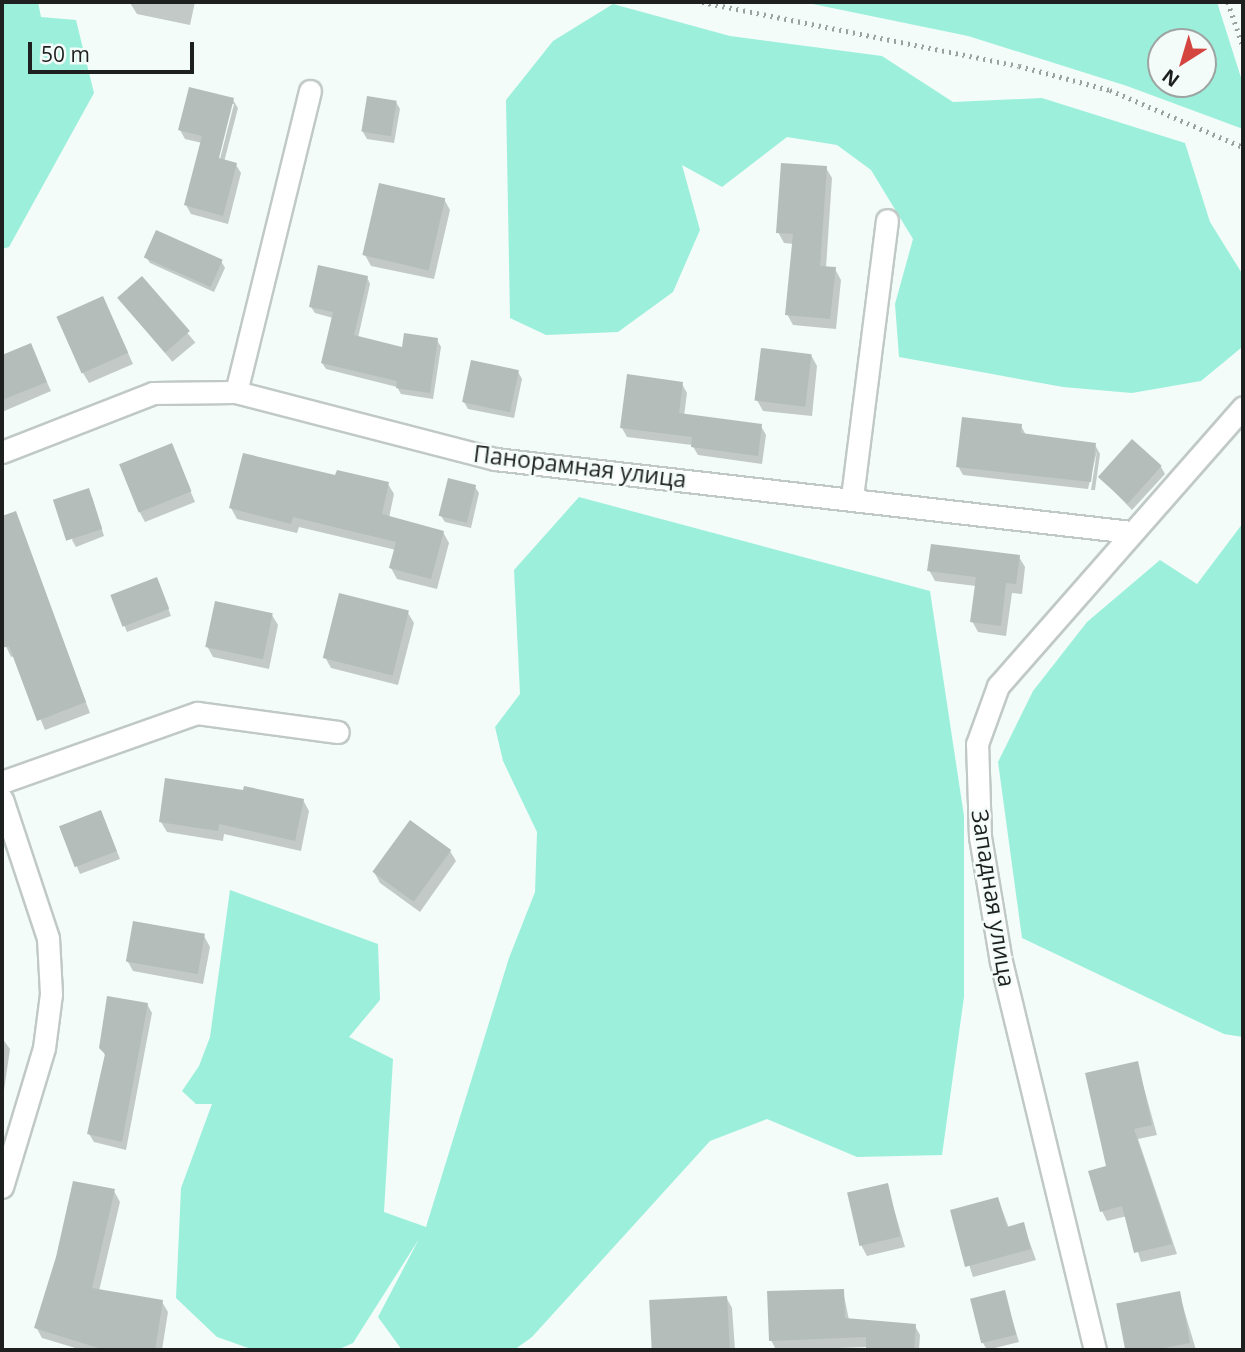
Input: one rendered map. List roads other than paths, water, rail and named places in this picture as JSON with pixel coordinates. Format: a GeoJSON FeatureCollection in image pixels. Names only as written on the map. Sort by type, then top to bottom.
{"type":"FeatureCollection","features":[{"type":"Feature","properties":{"kind":"street"},"geometry":{"type":"LineString","coordinates":[[236,392],[310,90]]}},
{"type":"Feature","properties":{"kind":"street"},"geometry":{"type":"LineString","coordinates":[[852,497],[887,220]]}},
{"type":"Feature","properties":{"kind":"street","name":"Панорамная улица"},"geometry":{"type":"LineString","coordinates":[[2,452],[153,393],[236,392],[495,459],[852,497],[1131,533]]}},
{"type":"Feature","properties":{"kind":"street","name":"Западная улица"},"geometry":{"type":"LineString","coordinates":[[1095,1350],[1001,962],[980,837],[977,744],[998,686],[1243,407]]}},
{"type":"Feature","properties":{"kind":"street"},"geometry":{"type":"LineString","coordinates":[[2,782],[197,713],[338,732]]}},
{"type":"Feature","properties":{"kind":"street"},"geometry":{"type":"LineString","coordinates":[[2,799],[48,938],[51,994],[44,1048],[2,1187]]}}]}
